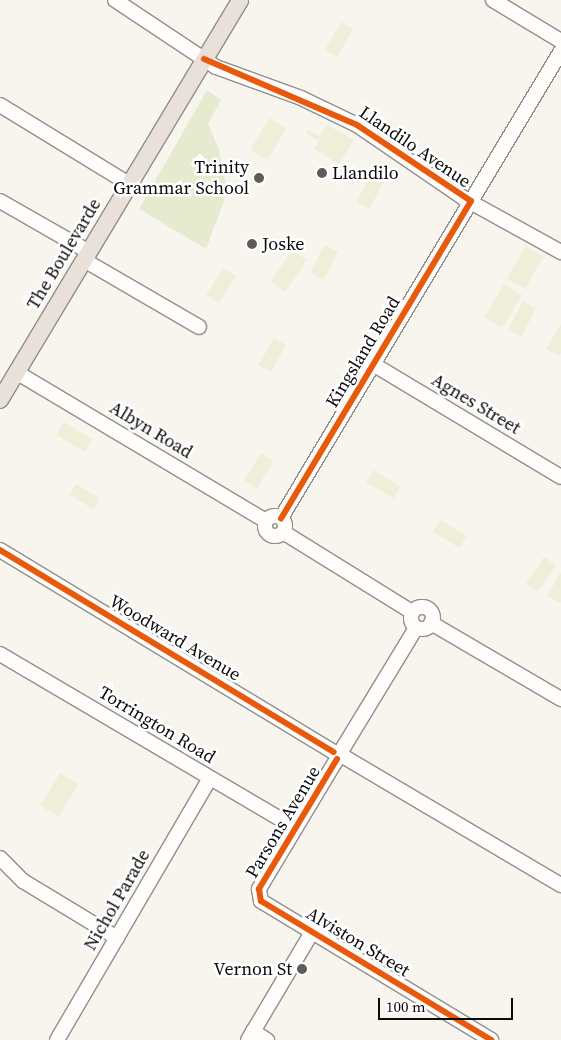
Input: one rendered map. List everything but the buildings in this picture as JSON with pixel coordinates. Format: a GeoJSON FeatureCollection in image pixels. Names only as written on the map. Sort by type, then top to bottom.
{"type":"FeatureCollection","features":[{"type":"Feature","properties":{"kind":"main road","name":"The Boulevarde"},"geometry":{"type":"LineString","coordinates":[[0,399],[240,0]]}},
{"type":"Feature","properties":{"kind":"street","name":"Llandilo Avenue"},"geometry":{"type":"LineString","coordinates":[[115,0],[204,59],[357,125],[471,201],[561,252]]}},
{"type":"Feature","properties":{"kind":"street"},"geometry":{"type":"LineString","coordinates":[[493,0],[561,41]]}},
{"type":"Feature","properties":{"kind":"street","name":"Kingsland Road"},"geometry":{"type":"LineString","coordinates":[[281,518],[561,52]]}},
{"type":"Feature","properties":{"kind":"street"},"geometry":{"type":"LineString","coordinates":[[0,105],[130,184]]}},
{"type":"Feature","properties":{"kind":"street"},"geometry":{"type":"LineString","coordinates":[[0,201],[199,327]]}},
{"type":"Feature","properties":{"kind":"street","name":"Agnes Street"},"geometry":{"type":"LineString","coordinates":[[373,364],[561,477]]}},
{"type":"Feature","properties":{"kind":"street","name":"Albyn Road"},"geometry":{"type":"LineString","coordinates":[[16,372],[266,521],[271,535],[283,532]]}},
{"type":"Feature","properties":{"kind":"street"},"geometry":{"type":"LineString","coordinates":[[266,521],[281,518],[283,532],[412,612],[416,628],[425,629],[432,623],[432,616],[425,608],[412,612]]}},
{"type":"Feature","properties":{"kind":"street","name":"Woodward Avenue"},"geometry":{"type":"LineString","coordinates":[[0,550],[561,885]]}},
{"type":"Feature","properties":{"kind":"street"},"geometry":{"type":"LineString","coordinates":[[432,623],[561,698]]}},
{"type":"Feature","properties":{"kind":"street","name":"Parsons Avenue"},"geometry":{"type":"LineString","coordinates":[[261,901],[259,889],[416,628]]}},
{"type":"Feature","properties":{"kind":"street","name":"Torrington Road"},"geometry":{"type":"LineString","coordinates":[[0,654],[295,828]]}},
{"type":"Feature","properties":{"kind":"street","name":"Nichol Parade"},"geometry":{"type":"LineString","coordinates":[[57,1040],[210,778]]}},
{"type":"Feature","properties":{"kind":"street"},"geometry":{"type":"LineString","coordinates":[[0,858],[23,881],[116,938]]}},
{"type":"Feature","properties":{"kind":"street","name":"Alviston Street"},"geometry":{"type":"LineString","coordinates":[[261,901],[491,1040]]}},
{"type":"Feature","properties":{"kind":"street"},"geometry":{"type":"LineString","coordinates":[[267,1040],[251,1035],[312,932]]}},
{"type":"Feature","properties":{"kind":"green space"},"geometry":{"type":"Polygon","coordinates":[[[341,22],[353,29],[337,57],[325,50],[341,22]]]}},
{"type":"Feature","properties":{"kind":"green space"},"geometry":{"type":"Polygon","coordinates":[[[207,90],[221,100],[208,124],[219,150],[227,193],[206,249],[139,209],[207,90]]]}},
{"type":"Feature","properties":{"kind":"green space"},"geometry":{"type":"Polygon","coordinates":[[[269,118],[286,128],[268,160],[250,150],[269,118]]]}},
{"type":"Feature","properties":{"kind":"green space"},"geometry":{"type":"Polygon","coordinates":[[[327,125],[354,140],[339,164],[314,149],[318,141],[306,134],[308,130],[319,136],[327,125]]]}},
{"type":"Feature","properties":{"kind":"green space"},"geometry":{"type":"Polygon","coordinates":[[[371,174],[384,181],[369,209],[356,202],[371,174]]]}},
{"type":"Feature","properties":{"kind":"green space"},"geometry":{"type":"Polygon","coordinates":[[[325,245],[338,252],[324,279],[310,272],[325,245]]]}},
{"type":"Feature","properties":{"kind":"green space"},"geometry":{"type":"Polygon","coordinates":[[[525,246],[543,256],[525,289],[507,278],[525,246]]]}},
{"type":"Feature","properties":{"kind":"green space"},"geometry":{"type":"Polygon","coordinates":[[[292,250],[307,260],[286,292],[271,282],[292,250]]]}},
{"type":"Feature","properties":{"kind":"green space"},"geometry":{"type":"Polygon","coordinates":[[[223,268],[236,276],[219,303],[206,295],[223,268]]]}},
{"type":"Feature","properties":{"kind":"green space"},"geometry":{"type":"Polygon","coordinates":[[[504,284],[522,295],[502,328],[484,317],[504,284]]]}},
{"type":"Feature","properties":{"kind":"green space"},"geometry":{"type":"Polygon","coordinates":[[[523,301],[536,308],[521,336],[508,329],[523,301]]]}},
{"type":"Feature","properties":{"kind":"green space"},"geometry":{"type":"Polygon","coordinates":[[[561,324],[561,353],[559,356],[546,349],[561,324]]]}},
{"type":"Feature","properties":{"kind":"green space"},"geometry":{"type":"Polygon","coordinates":[[[274,338],[286,345],[271,372],[258,365],[274,338]]]}},
{"type":"Feature","properties":{"kind":"green space"},"geometry":{"type":"Polygon","coordinates":[[[64,422],[92,439],[85,452],[56,435],[64,422]]]}},
{"type":"Feature","properties":{"kind":"green space"},"geometry":{"type":"Polygon","coordinates":[[[261,453],[274,461],[257,488],[244,480],[261,453]]]}},
{"type":"Feature","properties":{"kind":"green space"},"geometry":{"type":"Polygon","coordinates":[[[373,470],[401,486],[394,498],[366,482],[373,470]]]}},
{"type":"Feature","properties":{"kind":"green space"},"geometry":{"type":"Polygon","coordinates":[[[76,484],[100,498],[94,509],[70,495],[76,484]]]}},
{"type":"Feature","properties":{"kind":"green space"},"geometry":{"type":"Polygon","coordinates":[[[440,520],[467,536],[459,548],[433,532],[440,520]]]}},
{"type":"Feature","properties":{"kind":"green space"},"geometry":{"type":"Polygon","coordinates":[[[544,557],[556,565],[538,591],[526,584],[544,557]]]}},
{"type":"Feature","properties":{"kind":"green space"},"geometry":{"type":"Polygon","coordinates":[[[561,572],[561,601],[560,603],[547,596],[561,572]]]}},
{"type":"Feature","properties":{"kind":"green space"},"geometry":{"type":"Polygon","coordinates":[[[60,773],[78,784],[58,816],[40,806],[60,773]]]}},
{"type":"Feature","properties":{"kind":"cycle path"},"geometry":{"type":"LineString","coordinates":[[204,59],[357,125],[471,201],[281,518]]}},
{"type":"Feature","properties":{"kind":"cycle path"},"geometry":{"type":"LineString","coordinates":[[0,550],[334,752]]}},
{"type":"Feature","properties":{"kind":"cycle path"},"geometry":{"type":"LineString","coordinates":[[337,759],[259,889],[261,901],[491,1040]]}},
{"type":"Feature","properties":{"kind":"place","name":"Llandilo"},"geometry":{"type":"Point","coordinates":[322,173]}},
{"type":"Feature","properties":{"kind":"place","name":"Trinity Grammar School"},"geometry":{"type":"Point","coordinates":[259,178]}},
{"type":"Feature","properties":{"kind":"place","name":"Joske"},"geometry":{"type":"Point","coordinates":[252,244]}},
{"type":"Feature","properties":{"kind":"place","name":"Vernon St"},"geometry":{"type":"Point","coordinates":[302,969]}}]}
